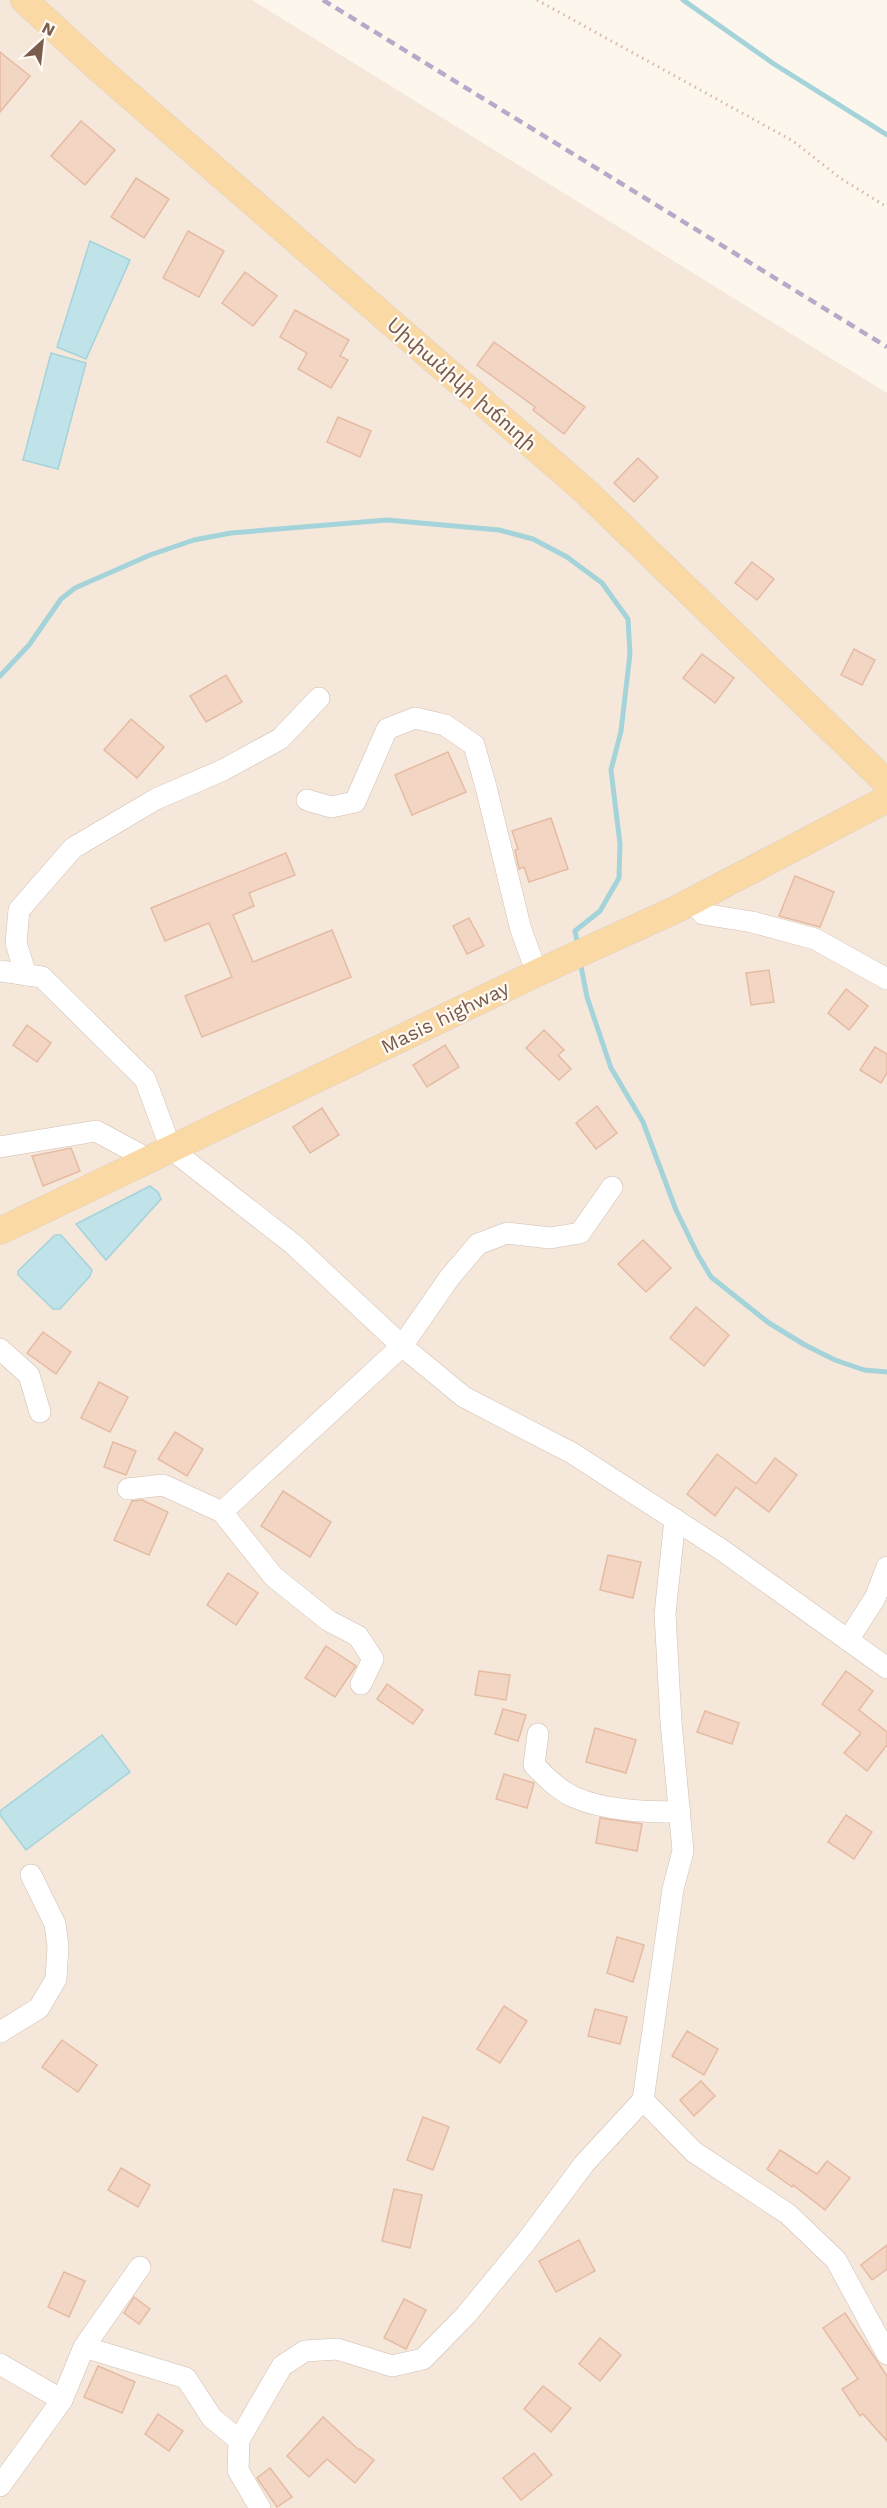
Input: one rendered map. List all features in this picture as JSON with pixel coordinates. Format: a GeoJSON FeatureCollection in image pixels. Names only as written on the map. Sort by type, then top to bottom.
{"type":"FeatureCollection","features":[{"type":"Feature","properties":{"kind":"main road","name":"Սիփանիկի խճուղի"},"geometry":{"type":"LineString","coordinates":[[24,0],[99,69],[584,490],[887,783]]}},
{"type":"Feature","properties":{"kind":"main road","name":"Masis highway"},"geometry":{"type":"LineString","coordinates":[[0,1231],[537,973],[685,905],[887,799]]}},
{"type":"Feature","properties":{"kind":"street"},"geometry":{"type":"LineString","coordinates":[[26,975],[16,943],[20,910],[73,848],[156,799],[223,771],[280,739],[319,698]]}},
{"type":"Feature","properties":{"kind":"street"},"geometry":{"type":"LineString","coordinates":[[307,800],[331,807],[355,801],[387,729],[415,718],[445,725],[474,745],[521,930],[537,973]]}},
{"type":"Feature","properties":{"kind":"street"},"geometry":{"type":"LineString","coordinates":[[685,905],[704,914],[752,922],[815,939],[887,979]]}},
{"type":"Feature","properties":{"kind":"street"},"geometry":{"type":"LineString","coordinates":[[0,971],[42,977],[145,1079],[160,1154]]}},
{"type":"Feature","properties":{"kind":"street"},"geometry":{"type":"LineString","coordinates":[[0,1147],[96,1131],[160,1154],[293,1244],[402,1346],[464,1397],[572,1453],[675,1519],[887,1668]]}},
{"type":"Feature","properties":{"kind":"street"},"geometry":{"type":"LineString","coordinates":[[222,1512],[402,1346],[450,1277],[478,1244],[507,1233],[550,1238],[580,1233],[612,1187]]}},
{"type":"Feature","properties":{"kind":"street"},"geometry":{"type":"LineString","coordinates":[[0,1349],[29,1375],[40,1412]]}},
{"type":"Feature","properties":{"kind":"street"},"geometry":{"type":"LineString","coordinates":[[128,1489],[163,1485],[222,1512],[274,1577],[329,1621],[358,1636],[373,1659],[361,1684]]}},
{"type":"Feature","properties":{"kind":"street"},"geometry":{"type":"LineString","coordinates":[[260,2508],[238,2470],[239,2440],[282,2366],[305,2351],[337,2349],[392,2366],[423,2359],[466,2314],[525,2242],[584,2164],[643,2100],[674,1889],[683,1851],[671,1722],[665,1614],[675,1519]]}},
{"type":"Feature","properties":{"kind":"street"},"geometry":{"type":"LineString","coordinates":[[848,1641],[875,1598],[887,1567]]}},
{"type":"Feature","properties":{"kind":"street"},"geometry":{"type":"LineString","coordinates":[[538,1734],[534,1765],[552,1783],[574,1798],[628,1811],[680,1812]]}},
{"type":"Feature","properties":{"kind":"street"},"geometry":{"type":"LineString","coordinates":[[0,2032],[39,2008],[57,1979],[58,1946],[55,1924],[31,1875]]}},
{"type":"Feature","properties":{"kind":"street"},"geometry":{"type":"LineString","coordinates":[[643,2100],[694,2152],[788,2214],[836,2260],[887,2354]]}},
{"type":"Feature","properties":{"kind":"street"},"geometry":{"type":"LineString","coordinates":[[0,2486],[62,2400],[84,2347],[140,2267]]}},
{"type":"Feature","properties":{"kind":"street"},"geometry":{"type":"LineString","coordinates":[[84,2347],[186,2378],[212,2418],[239,2440]]}},
{"type":"Feature","properties":{"kind":"street"},"geometry":{"type":"LineString","coordinates":[[0,2364],[62,2400]]}},
{"type":"Feature","properties":{"kind":"path"},"geometry":{"type":"LineString","coordinates":[[537,0],[792,141],[840,177],[887,207]]}},
{"type":"Feature","properties":{"kind":"shaded area"},"geometry":{"type":"Polygon","coordinates":[[[0,0],[252,0],[887,393],[887,2508],[0,2508],[0,0]]]}},
{"type":"Feature","properties":{"kind":"water"},"geometry":{"type":"Polygon","coordinates":[[[90,241],[130,260],[86,359],[57,347],[90,241]]]}},
{"type":"Feature","properties":{"kind":"water"},"geometry":{"type":"Polygon","coordinates":[[[51,353],[86,363],[58,469],[23,460],[51,353]]]}},
{"type":"Feature","properties":{"kind":"water"},"geometry":{"type":"Polygon","coordinates":[[[150,1186],[158,1192],[161,1199],[106,1260],[76,1224],[150,1186]]]}},
{"type":"Feature","properties":{"kind":"water"},"geometry":{"type":"Polygon","coordinates":[[[55,1235],[61,1235],[92,1270],[90,1276],[60,1309],[53,1309],[18,1275],[18,1271],[55,1235]]]}},
{"type":"Feature","properties":{"kind":"water"},"geometry":{"type":"Polygon","coordinates":[[[102,1735],[130,1772],[26,1850],[0,1815],[0,1811],[102,1735]]]}},
{"type":"Feature","properties":{"kind":"building"},"geometry":{"type":"Polygon","coordinates":[[[0,52],[30,76],[0,112],[0,52]]]}},
{"type":"Feature","properties":{"kind":"building"},"geometry":{"type":"Polygon","coordinates":[[[81,121],[115,150],[85,185],[51,156],[81,121]]]}},
{"type":"Feature","properties":{"kind":"building"},"geometry":{"type":"Polygon","coordinates":[[[136,178],[169,199],[144,238],[111,217],[136,178]]]}},
{"type":"Feature","properties":{"kind":"building"},"geometry":{"type":"Polygon","coordinates":[[[188,231],[224,251],[199,297],[163,278],[188,231]]]}},
{"type":"Feature","properties":{"kind":"building"},"geometry":{"type":"Polygon","coordinates":[[[245,272],[277,296],[253,326],[222,303],[245,272]]]}},
{"type":"Feature","properties":{"kind":"building"},"geometry":{"type":"Polygon","coordinates":[[[295,310],[349,340],[340,356],[348,360],[331,388],[298,369],[307,353],[280,337],[295,310]]]}},
{"type":"Feature","properties":{"kind":"building"},"geometry":{"type":"Polygon","coordinates":[[[494,342],[585,407],[564,434],[533,410],[535,407],[477,365],[494,342]]]}},
{"type":"Feature","properties":{"kind":"building"},"geometry":{"type":"Polygon","coordinates":[[[338,417],[371,431],[360,457],[327,442],[338,417]]]}},
{"type":"Feature","properties":{"kind":"building"},"geometry":{"type":"Polygon","coordinates":[[[638,458],[658,477],[634,502],[614,483],[638,458]]]}},
{"type":"Feature","properties":{"kind":"building"},"geometry":{"type":"Polygon","coordinates":[[[752,562],[774,579],[757,600],[735,583],[752,562]]]}},
{"type":"Feature","properties":{"kind":"building"},"geometry":{"type":"Polygon","coordinates":[[[854,649],[875,660],[862,685],[841,675],[854,649]]]}},
{"type":"Feature","properties":{"kind":"building"},"geometry":{"type":"Polygon","coordinates":[[[702,654],[734,678],[715,703],[683,678],[702,654]]]}},
{"type":"Feature","properties":{"kind":"building"},"geometry":{"type":"Polygon","coordinates":[[[226,675],[242,702],[206,722],[190,696],[226,675]]]}},
{"type":"Feature","properties":{"kind":"building"},"geometry":{"type":"Polygon","coordinates":[[[131,719],[164,747],[137,778],[104,750],[131,719]]]}},
{"type":"Feature","properties":{"kind":"building"},"geometry":{"type":"Polygon","coordinates":[[[448,752],[466,792],[412,815],[395,775],[448,752]]]}},
{"type":"Feature","properties":{"kind":"building"},"geometry":{"type":"Polygon","coordinates":[[[551,818],[568,869],[529,882],[524,867],[519,869],[515,850],[518,849],[512,831],[551,818]]]}},
{"type":"Feature","properties":{"kind":"building"},"geometry":{"type":"Polygon","coordinates":[[[286,853],[295,875],[249,893],[254,906],[233,915],[253,962],[332,930],[351,977],[202,1037],[185,996],[232,977],[209,923],[165,941],[151,908],[286,853]]]}},
{"type":"Feature","properties":{"kind":"building"},"geometry":{"type":"Polygon","coordinates":[[[795,876],[834,892],[820,927],[779,916],[795,876]]]}},
{"type":"Feature","properties":{"kind":"building"},"geometry":{"type":"Polygon","coordinates":[[[469,918],[484,946],[467,954],[453,926],[469,918]]]}},
{"type":"Feature","properties":{"kind":"building"},"geometry":{"type":"Polygon","coordinates":[[[769,970],[774,1002],[751,1005],[746,973],[769,970]]]}},
{"type":"Feature","properties":{"kind":"building"},"geometry":{"type":"Polygon","coordinates":[[[846,989],[868,1006],[849,1030],[828,1013],[846,989]]]}},
{"type":"Feature","properties":{"kind":"building"},"geometry":{"type":"Polygon","coordinates":[[[27,1025],[51,1043],[37,1062],[13,1045],[27,1025]]]}},
{"type":"Feature","properties":{"kind":"building"},"geometry":{"type":"Polygon","coordinates":[[[544,1030],[564,1050],[558,1055],[571,1069],[559,1080],[526,1048],[544,1030]]]}},
{"type":"Feature","properties":{"kind":"building"},"geometry":{"type":"Polygon","coordinates":[[[445,1045],[459,1067],[427,1087],[413,1065],[445,1045]]]}},
{"type":"Feature","properties":{"kind":"building"},"geometry":{"type":"Polygon","coordinates":[[[875,1047],[887,1054],[887,1073],[881,1083],[860,1070],[875,1047]]]}},
{"type":"Feature","properties":{"kind":"building"},"geometry":{"type":"Polygon","coordinates":[[[597,1106],[617,1133],[596,1149],[576,1123],[597,1106]]]}},
{"type":"Feature","properties":{"kind":"building"},"geometry":{"type":"Polygon","coordinates":[[[322,1108],[339,1135],[310,1153],[293,1127],[322,1108]]]}},
{"type":"Feature","properties":{"kind":"building"},"geometry":{"type":"Polygon","coordinates":[[[71,1148],[80,1171],[43,1186],[32,1156],[71,1148]]]}},
{"type":"Feature","properties":{"kind":"building"},"geometry":{"type":"Polygon","coordinates":[[[643,1240],[671,1268],[646,1292],[618,1264],[643,1240]]]}},
{"type":"Feature","properties":{"kind":"building"},"geometry":{"type":"Polygon","coordinates":[[[696,1307],[729,1335],[704,1366],[670,1338],[696,1307]]]}},
{"type":"Feature","properties":{"kind":"building"},"geometry":{"type":"Polygon","coordinates":[[[43,1332],[71,1352],[56,1374],[27,1353],[43,1332]]]}},
{"type":"Feature","properties":{"kind":"building"},"geometry":{"type":"Polygon","coordinates":[[[99,1382],[128,1397],[110,1432],[81,1418],[99,1382]]]}},
{"type":"Feature","properties":{"kind":"building"},"geometry":{"type":"Polygon","coordinates":[[[175,1432],[203,1449],[187,1476],[158,1459],[175,1432]]]}},
{"type":"Feature","properties":{"kind":"building"},"geometry":{"type":"Polygon","coordinates":[[[113,1442],[136,1451],[126,1475],[104,1467],[113,1442]]]}},
{"type":"Feature","properties":{"kind":"building"},"geometry":{"type":"Polygon","coordinates":[[[717,1454],[756,1484],[775,1458],[797,1475],[769,1512],[736,1487],[715,1516],[687,1494],[717,1454]]]}},
{"type":"Feature","properties":{"kind":"building"},"geometry":{"type":"Polygon","coordinates":[[[283,1491],[331,1522],[310,1557],[261,1526],[283,1491]]]}},
{"type":"Feature","properties":{"kind":"building"},"geometry":{"type":"Polygon","coordinates":[[[142,1500],[168,1512],[149,1555],[114,1540],[132,1501],[142,1500]]]}},
{"type":"Feature","properties":{"kind":"building"},"geometry":{"type":"Polygon","coordinates":[[[608,1555],[641,1562],[633,1598],[600,1590],[608,1555]]]}},
{"type":"Feature","properties":{"kind":"building"},"geometry":{"type":"Polygon","coordinates":[[[228,1573],[258,1593],[236,1625],[207,1605],[228,1573]]]}},
{"type":"Feature","properties":{"kind":"building"},"geometry":{"type":"Polygon","coordinates":[[[326,1646],[356,1666],[335,1697],[305,1678],[326,1646]]]}},
{"type":"Feature","properties":{"kind":"building"},"geometry":{"type":"Polygon","coordinates":[[[479,1671],[510,1675],[506,1700],[475,1695],[479,1671]]]}},
{"type":"Feature","properties":{"kind":"building"},"geometry":{"type":"Polygon","coordinates":[[[846,1671],[873,1691],[859,1710],[887,1732],[887,1745],[867,1771],[844,1753],[861,1733],[822,1704],[846,1671]]]}},
{"type":"Feature","properties":{"kind":"building"},"geometry":{"type":"Polygon","coordinates":[[[387,1684],[423,1710],[413,1724],[377,1699],[387,1684]]]}},
{"type":"Feature","properties":{"kind":"building"},"geometry":{"type":"Polygon","coordinates":[[[503,1709],[526,1715],[518,1741],[495,1734],[503,1709]]]}},
{"type":"Feature","properties":{"kind":"building"},"geometry":{"type":"Polygon","coordinates":[[[705,1711],[739,1723],[732,1744],[697,1732],[705,1711]]]}},
{"type":"Feature","properties":{"kind":"building"},"geometry":{"type":"Polygon","coordinates":[[[595,1728],[636,1740],[626,1773],[586,1762],[595,1728]]]}},
{"type":"Feature","properties":{"kind":"building"},"geometry":{"type":"Polygon","coordinates":[[[504,1774],[534,1783],[527,1808],[496,1799],[504,1774]]]}},
{"type":"Feature","properties":{"kind":"building"},"geometry":{"type":"Polygon","coordinates":[[[846,1815],[872,1832],[854,1859],[828,1842],[846,1815]]]}},
{"type":"Feature","properties":{"kind":"building"},"geometry":{"type":"Polygon","coordinates":[[[600,1818],[642,1824],[637,1851],[596,1843],[600,1818]]]}},
{"type":"Feature","properties":{"kind":"building"},"geometry":{"type":"Polygon","coordinates":[[[617,1937],[644,1945],[633,1982],[607,1973],[617,1937]]]}},
{"type":"Feature","properties":{"kind":"building"},"geometry":{"type":"Polygon","coordinates":[[[504,2006],[527,2021],[500,2063],[477,2049],[504,2006]]]}},
{"type":"Feature","properties":{"kind":"building"},"geometry":{"type":"Polygon","coordinates":[[[595,2009],[627,2017],[620,2044],[588,2036],[595,2009]]]}},
{"type":"Feature","properties":{"kind":"building"},"geometry":{"type":"Polygon","coordinates":[[[687,2031],[718,2049],[704,2075],[672,2056],[687,2031]]]}},
{"type":"Feature","properties":{"kind":"building"},"geometry":{"type":"Polygon","coordinates":[[[62,2040],[97,2065],[78,2092],[42,2067],[62,2040]]]}},
{"type":"Feature","properties":{"kind":"building"},"geometry":{"type":"Polygon","coordinates":[[[701,2081],[715,2096],[694,2116],[680,2100],[701,2081]]]}},
{"type":"Feature","properties":{"kind":"building"},"geometry":{"type":"Polygon","coordinates":[[[423,2117],[449,2127],[433,2170],[407,2160],[423,2117]]]}},
{"type":"Feature","properties":{"kind":"building"},"geometry":{"type":"Polygon","coordinates":[[[780,2150],[817,2174],[827,2161],[850,2178],[825,2210],[793,2185],[792,2187],[767,2169],[780,2150]]]}},
{"type":"Feature","properties":{"kind":"building"},"geometry":{"type":"Polygon","coordinates":[[[121,2168],[150,2185],[138,2207],[108,2190],[121,2168]]]}},
{"type":"Feature","properties":{"kind":"building"},"geometry":{"type":"Polygon","coordinates":[[[394,2189],[422,2195],[410,2248],[382,2241],[394,2189]]]}},
{"type":"Feature","properties":{"kind":"building"},"geometry":{"type":"Polygon","coordinates":[[[579,2240],[595,2271],[556,2292],[539,2261],[579,2240]]]}},
{"type":"Feature","properties":{"kind":"building"},"geometry":{"type":"Polygon","coordinates":[[[887,2245],[887,2269],[872,2280],[861,2265],[887,2245]]]}},
{"type":"Feature","properties":{"kind":"building"},"geometry":{"type":"Polygon","coordinates":[[[64,2272],[85,2281],[69,2317],[48,2307],[64,2272]]]}},
{"type":"Feature","properties":{"kind":"building"},"geometry":{"type":"Polygon","coordinates":[[[134,2297],[150,2309],[139,2324],[124,2313],[134,2297]]]}},
{"type":"Feature","properties":{"kind":"building"},"geometry":{"type":"Polygon","coordinates":[[[404,2299],[426,2310],[406,2349],[384,2338],[404,2299]]]}},
{"type":"Feature","properties":{"kind":"building"},"geometry":{"type":"Polygon","coordinates":[[[845,2313],[887,2376],[887,2441],[863,2414],[860,2416],[842,2389],[858,2379],[823,2328],[845,2313]]]}},
{"type":"Feature","properties":{"kind":"building"},"geometry":{"type":"Polygon","coordinates":[[[600,2338],[621,2355],[600,2381],[579,2364],[600,2338]]]}},
{"type":"Feature","properties":{"kind":"building"},"geometry":{"type":"Polygon","coordinates":[[[98,2366],[135,2382],[122,2413],[84,2397],[98,2366]]]}},
{"type":"Feature","properties":{"kind":"building"},"geometry":{"type":"Polygon","coordinates":[[[543,2386],[571,2408],[551,2432],[524,2409],[543,2386]]]}},
{"type":"Feature","properties":{"kind":"building"},"geometry":{"type":"Polygon","coordinates":[[[158,2414],[183,2431],[169,2451],[145,2434],[158,2414]]]}},
{"type":"Feature","properties":{"kind":"building"},"geometry":{"type":"Polygon","coordinates":[[[323,2417],[359,2450],[374,2460],[355,2483],[327,2459],[309,2477],[287,2456],[323,2417]]]}},
{"type":"Feature","properties":{"kind":"building"},"geometry":{"type":"Polygon","coordinates":[[[534,2453],[552,2475],[521,2500],[503,2478],[534,2453]]]}},
{"type":"Feature","properties":{"kind":"building"},"geometry":{"type":"Polygon","coordinates":[[[270,2468],[292,2497],[277,2507],[257,2478],[270,2468]]]}},
{"type":"Feature","properties":{"kind":"waterway"},"geometry":{"type":"LineString","coordinates":[[683,0],[774,64],[887,135]]}},
{"type":"Feature","properties":{"kind":"waterway"},"geometry":{"type":"LineString","coordinates":[[0,676],[29,645],[61,599],[75,588],[150,555],[194,540],[231,533],[387,520],[499,530],[533,539],[567,557],[602,583],[628,619],[630,654],[621,731],[611,770],[620,844],[619,878],[600,911],[575,931],[578,946]]}},
{"type":"Feature","properties":{"kind":"waterway"},"geometry":{"type":"LineString","coordinates":[[580,961],[587,997],[611,1068],[643,1122],[676,1210],[711,1277],[769,1323],[805,1345],[835,1360],[864,1370],[887,1372]]}},
{"type":"Feature","properties":{"kind":"railway"},"geometry":{"type":"LineString","coordinates":[[323,0],[887,347]]}}]}
